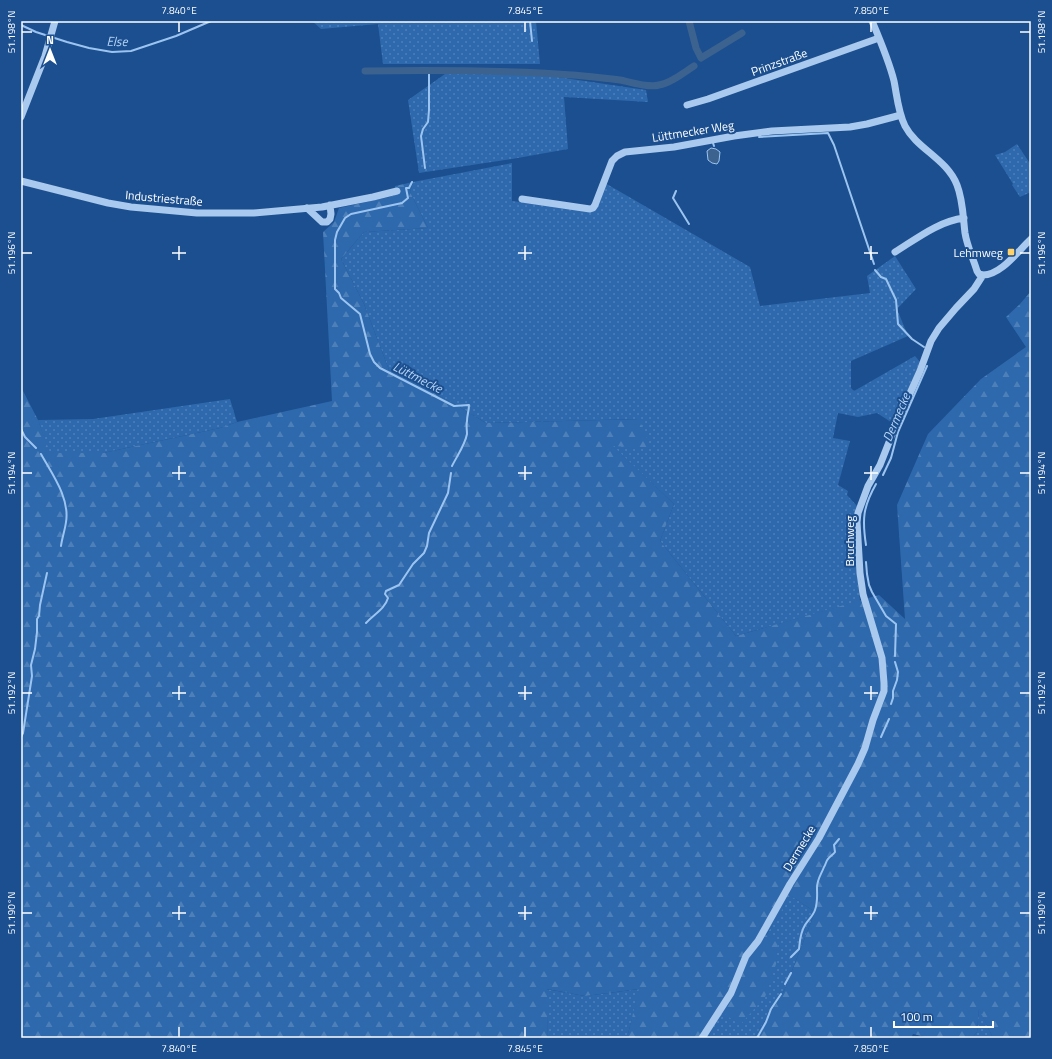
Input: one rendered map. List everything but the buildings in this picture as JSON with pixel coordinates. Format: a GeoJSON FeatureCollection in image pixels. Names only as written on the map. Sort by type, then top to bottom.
{"type":"FeatureCollection","features":[{"type":"Feature","properties":{"kind":"street"},"geometry":{"type":"LineString","coordinates":[[21,117],[24,102],[36,79],[55,21]]}},
{"type":"Feature","properties":{"kind":"street"},"geometry":{"type":"LineString","coordinates":[[872,21],[893,80],[900,113],[905,126],[912,136],[944,165],[957,184],[967,242],[979,274],[989,275],[1006,264],[1031,239]]}},
{"type":"Feature","properties":{"kind":"street","name":"Prinzstraße"},"geometry":{"type":"LineString","coordinates":[[687,105],[708,100],[879,38]]}},
{"type":"Feature","properties":{"kind":"street","name":"Lüttmecker Weg"},"geometry":{"type":"LineString","coordinates":[[522,199],[590,209],[595,205],[612,161],[617,156],[625,152],[674,147],[764,132],[850,127],[868,124],[900,113]]}},
{"type":"Feature","properties":{"kind":"street","name":"Industriestraße"},"geometry":{"type":"LineString","coordinates":[[21,181],[108,203],[131,207],[197,213],[254,213],[307,208],[373,197],[397,191]]}},
{"type":"Feature","properties":{"kind":"street"},"geometry":{"type":"LineString","coordinates":[[307,208],[322,222],[327,222],[330,219],[331,214],[330,205]]}},
{"type":"Feature","properties":{"kind":"street"},"geometry":{"type":"LineString","coordinates":[[894,252],[940,225],[956,219],[964,218]]}},
{"type":"Feature","properties":{"kind":"street","name":"Bruchweg"},"geometry":{"type":"LineString","coordinates":[[882,658],[863,594],[857,522],[858,513],[868,486],[880,465],[931,341],[939,328],[974,288],[983,275]]}},
{"type":"Feature","properties":{"kind":"street","name":"Dermecke"},"geometry":{"type":"LineString","coordinates":[[702,1038],[730,993],[746,956],[758,941],[790,884],[819,838],[858,764],[865,748],[873,720],[884,691],[882,658]]}},
{"type":"Feature","properties":{"kind":"green space"},"geometry":{"type":"Polygon","coordinates":[[[312,21],[536,21],[540,64],[383,64],[378,24],[321,29],[312,21]]]}},
{"type":"Feature","properties":{"kind":"green space"},"geometry":{"type":"Polygon","coordinates":[[[445,74],[537,74],[646,90],[648,102],[564,97],[568,149],[419,173],[408,100],[445,74]]]}},
{"type":"Feature","properties":{"kind":"green space"},"geometry":{"type":"Polygon","coordinates":[[[1017,144],[1031,165],[1031,192],[1020,197],[995,155],[1005,152],[1017,144]]]}},
{"type":"Feature","properties":{"kind":"green space"},"geometry":{"type":"Polygon","coordinates":[[[512,163],[512,201],[593,210],[605,183],[750,267],[760,306],[870,293],[867,276],[895,256],[916,289],[897,309],[908,336],[851,361],[851,388],[854,391],[915,356],[920,362],[894,424],[877,413],[858,417],[838,413],[833,438],[850,441],[838,485],[848,491],[847,495],[858,507],[855,555],[860,601],[736,636],[660,541],[674,504],[612,446],[639,419],[486,423],[453,403],[389,370],[364,304],[341,259],[364,232],[428,228],[410,192],[413,182],[512,163]]]}},
{"type":"Feature","properties":{"kind":"green space"},"geometry":{"type":"Polygon","coordinates":[[[413,182],[410,192],[428,228],[364,232],[341,259],[364,304],[389,370],[453,403],[486,423],[639,419],[651,448],[613,446],[674,504],[660,541],[736,636],[879,595],[905,619],[897,505],[928,434],[981,379],[1026,347],[1006,317],[1031,291],[1031,1038],[993,1038],[979,1009],[977,1032],[972,1038],[930,1038],[913,1034],[911,1038],[754,1038],[784,991],[815,912],[791,896],[766,935],[778,940],[776,964],[765,997],[740,1025],[723,1013],[711,1029],[709,1038],[628,1038],[639,989],[585,996],[547,989],[548,1038],[21,1038],[21,387],[38,420],[50,453],[103,453],[220,428],[237,422],[332,401],[323,232],[334,222],[339,208],[394,196],[395,186],[413,182]]]}},
{"type":"Feature","properties":{"kind":"green space"},"geometry":{"type":"Polygon","coordinates":[[[230,399],[237,422],[220,428],[103,453],[49,453],[38,420],[93,419],[230,399]]]}},
{"type":"Feature","properties":{"kind":"green space"},"geometry":{"type":"Polygon","coordinates":[[[790,895],[815,912],[784,991],[754,1038],[709,1038],[711,1029],[790,895]]]}},
{"type":"Feature","properties":{"kind":"green space"},"geometry":{"type":"Polygon","coordinates":[[[546,989],[585,996],[640,989],[628,1038],[548,1038],[546,989]]]}},
{"type":"Feature","properties":{"kind":"green space"},"geometry":{"type":"Polygon","coordinates":[[[979,1008],[993,1038],[972,1038],[977,1032],[979,1008]]]}},
{"type":"Feature","properties":{"kind":"shaded area"},"geometry":{"type":"Polygon","coordinates":[[[711,148],[720,152],[719,161],[717,164],[708,160],[707,151],[711,148]]]}},
{"type":"Feature","properties":{"kind":"waterway","name":"Else"},"geometry":{"type":"LineString","coordinates":[[21,25],[36,32],[67,42],[112,52],[131,51],[176,36],[211,21]]}},
{"type":"Feature","properties":{"kind":"waterway"},"geometry":{"type":"LineString","coordinates":[[530,21],[532,41]]}},
{"type":"Feature","properties":{"kind":"waterway"},"geometry":{"type":"LineString","coordinates":[[689,21],[696,48],[701,58],[742,33]]}},
{"type":"Feature","properties":{"kind":"waterway"},"geometry":{"type":"LineString","coordinates":[[365,71],[417,70],[546,73],[620,80],[655,86],[672,80],[694,66]]}},
{"type":"Feature","properties":{"kind":"waterway","name":"Lüttmecke"},"geometry":{"type":"LineString","coordinates":[[425,168],[421,136],[423,129],[428,122],[429,70]]}},
{"type":"Feature","properties":{"kind":"waterway","name":"Dermecke"},"geometry":{"type":"LineString","coordinates":[[759,137],[828,133],[834,145],[874,264]]}},
{"type":"Feature","properties":{"kind":"waterway","name":"Lüttmecke"},"geometry":{"type":"LineString","coordinates":[[412,182],[409,188],[406,188],[408,198],[402,203],[351,214],[345,218],[337,232],[335,240],[335,289],[341,298],[360,314],[370,354],[374,362],[380,368],[454,406],[469,405],[466,438],[452,466]]}},
{"type":"Feature","properties":{"kind":"waterway"},"geometry":{"type":"LineString","coordinates":[[676,191],[673,198],[689,224]]}},
{"type":"Feature","properties":{"kind":"waterway","name":"Dermecke"},"geometry":{"type":"LineString","coordinates":[[875,270],[881,277],[886,279],[896,300],[898,324],[912,339],[924,347]]}},
{"type":"Feature","properties":{"kind":"waterway","name":"Dermecke"},"geometry":{"type":"LineString","coordinates":[[883,475],[891,458],[898,432],[927,366]]}},
{"type":"Feature","properties":{"kind":"waterway"},"geometry":{"type":"LineString","coordinates":[[21,429],[25,437],[36,448]]}},
{"type":"Feature","properties":{"kind":"waterway"},"geometry":{"type":"LineString","coordinates":[[41,454],[63,495],[67,513],[61,546]]}},
{"type":"Feature","properties":{"kind":"waterway","name":"Lüttmecke"},"geometry":{"type":"LineString","coordinates":[[366,623],[382,609],[388,598],[385,594],[386,591],[399,585],[413,564],[424,553],[427,546],[429,533],[448,493],[451,473]]}},
{"type":"Feature","properties":{"kind":"waterway","name":"Dermecke"},"geometry":{"type":"LineString","coordinates":[[866,545],[864,528],[865,513],[868,500],[876,484]]}},
{"type":"Feature","properties":{"kind":"waterway","name":"Dermecke"},"geometry":{"type":"LineString","coordinates":[[866,562],[869,585],[872,592],[886,616],[896,624],[895,656]]}},
{"type":"Feature","properties":{"kind":"waterway"},"geometry":{"type":"LineString","coordinates":[[21,737],[23,733],[32,676],[31,665],[35,649],[37,619],[39,616],[47,573]]}},
{"type":"Feature","properties":{"kind":"waterway","name":"Dermecke"},"geometry":{"type":"LineString","coordinates":[[891,704],[898,672],[895,662]]}},
{"type":"Feature","properties":{"kind":"waterway","name":"Dermecke"},"geometry":{"type":"LineString","coordinates":[[881,737],[889,719]]}},
{"type":"Feature","properties":{"kind":"waterway","name":"Dermecke"},"geometry":{"type":"LineString","coordinates":[[791,957],[799,949],[802,931],[815,910],[818,880],[827,860],[835,852],[834,845],[839,839]]}},
{"type":"Feature","properties":{"kind":"waterway","name":"Dermecke"},"geometry":{"type":"LineString","coordinates":[[785,984],[791,973]]}},
{"type":"Feature","properties":{"kind":"waterway","name":"Dermecke"},"geometry":{"type":"LineString","coordinates":[[757,1038],[771,1009],[781,994]]}},
{"type":"Feature","properties":{"kind":"place","name":"Lehmweg"},"geometry":{"type":"Point","coordinates":[1011,252]}}]}
